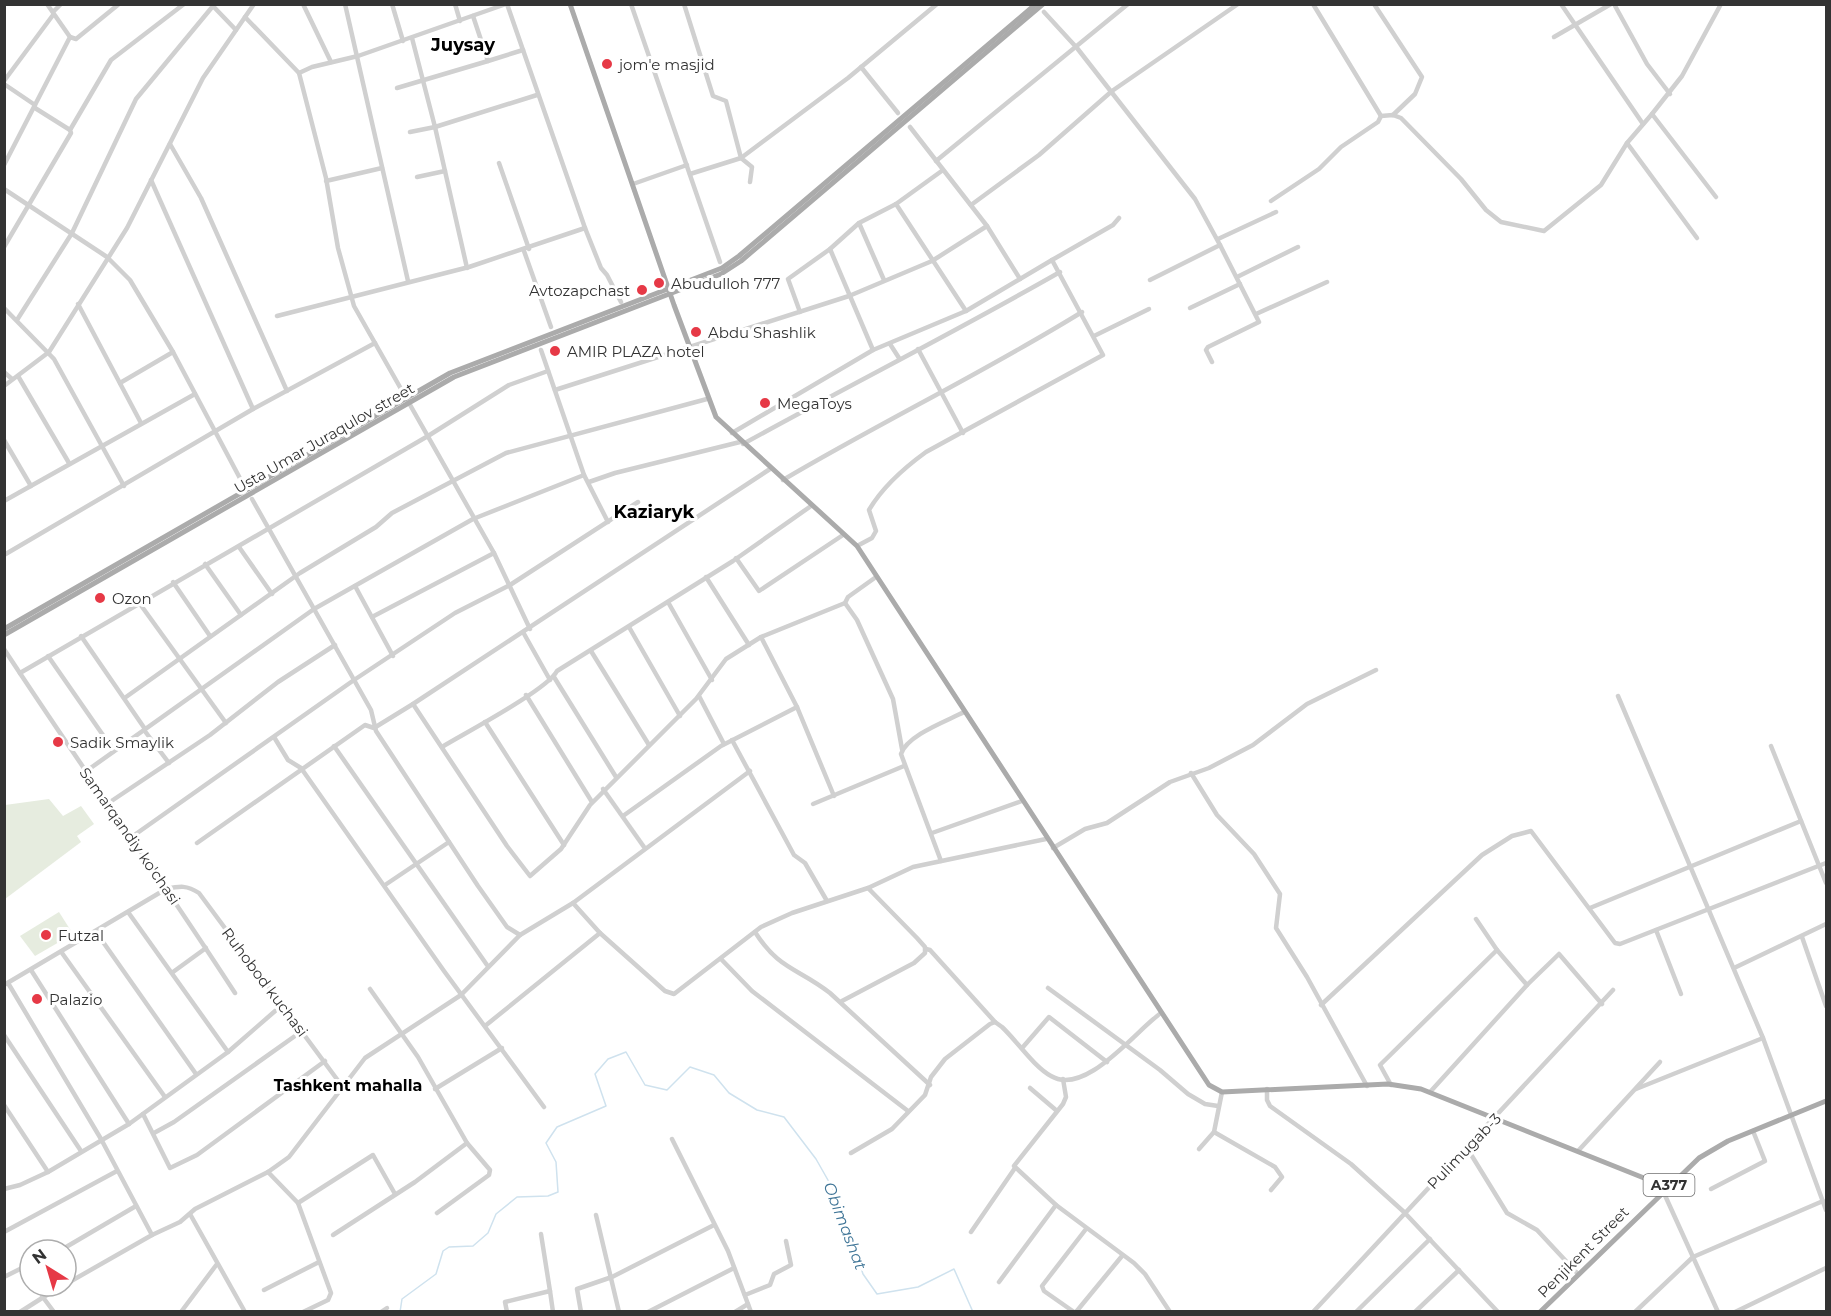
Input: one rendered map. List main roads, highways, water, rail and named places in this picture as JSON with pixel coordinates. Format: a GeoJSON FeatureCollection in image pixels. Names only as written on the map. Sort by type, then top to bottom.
{"type":"FeatureCollection","features":[{"type":"Feature","properties":{"kind":"main road"},"geometry":{"type":"LineString","coordinates":[[570,4],[669,292],[707,399],[716,417],[770,469],[857,546],[1046,839],[1209,1085],[1222,1092],[1392,1085],[1431,1091],[1649,1180],[1663,1191]]}},
{"type":"Feature","properties":{"kind":"main road"},"geometry":{"type":"LineString","coordinates":[[669,292],[722,268],[739,256],[1036,4]]}},
{"type":"Feature","properties":{"kind":"main road"},"geometry":{"type":"LineString","coordinates":[[669,292],[721,274],[741,261],[1043,4]]}},
{"type":"Feature","properties":{"kind":"main road","name":"Usta Umar Juraqulov street"},"geometry":{"type":"LineString","coordinates":[[4,629],[409,400],[454,377],[669,292]]}},
{"type":"Feature","properties":{"kind":"main road","name":"Usta Umar Juraqulov street"},"geometry":{"type":"LineString","coordinates":[[4,635],[409,400]]}},
{"type":"Feature","properties":{"kind":"main road","name":"Penjikent Street"},"geometry":{"type":"LineString","coordinates":[[1540,1311],[1699,1158],[1753,1131],[1827,1101]]}},
{"type":"Feature","properties":{"kind":"waterway","name":"Obimashat"},"geometry":{"type":"LineString","coordinates":[[400,1312],[402,1299],[436,1274],[443,1251],[449,1247],[473,1246],[488,1233],[496,1214],[517,1197],[548,1196],[558,1192],[556,1162],[546,1143],[557,1127],[606,1106],[595,1074],[608,1059],[626,1052],[645,1085],[667,1090],[690,1067],[714,1075],[729,1093],[757,1110],[784,1117],[816,1159],[837,1196],[863,1274],[877,1294],[918,1287],[954,1269],[973,1312]]}},
{"type":"Feature","properties":{"kind":"place","name":"jom'e masjid"},"geometry":{"type":"Point","coordinates":[607,64]}},
{"type":"Feature","properties":{"kind":"place","name":"Abudulloh 777"},"geometry":{"type":"Point","coordinates":[659,283]}},
{"type":"Feature","properties":{"kind":"place","name":"Avtozapchast"},"geometry":{"type":"Point","coordinates":[642,290]}},
{"type":"Feature","properties":{"kind":"place","name":"Abdu Shashlik"},"geometry":{"type":"Point","coordinates":[696,332]}},
{"type":"Feature","properties":{"kind":"place","name":"AMIR PLAZA hotel"},"geometry":{"type":"Point","coordinates":[555,351]}},
{"type":"Feature","properties":{"kind":"place","name":"MegaToys"},"geometry":{"type":"Point","coordinates":[765,403]}},
{"type":"Feature","properties":{"kind":"place","name":"Ozon"},"geometry":{"type":"Point","coordinates":[100,598]}},
{"type":"Feature","properties":{"kind":"place","name":"Sadik Smaylik"},"geometry":{"type":"Point","coordinates":[58,742]}},
{"type":"Feature","properties":{"kind":"place","name":"Futzal"},"geometry":{"type":"Point","coordinates":[46,935]}},
{"type":"Feature","properties":{"kind":"place","name":"Palazio"},"geometry":{"type":"Point","coordinates":[37,999]}},
{"type":"Feature","properties":{"kind":"district","name":"Juysay"},"geometry":{"type":"Point","coordinates":[463,45]}},
{"type":"Feature","properties":{"kind":"district","name":"Kaziaryk"},"geometry":{"type":"Point","coordinates":[654,512]}},
{"type":"Feature","properties":{"kind":"district","name":"Tashkent mahalla"},"geometry":{"type":"Point","coordinates":[348,1085]}}]}
